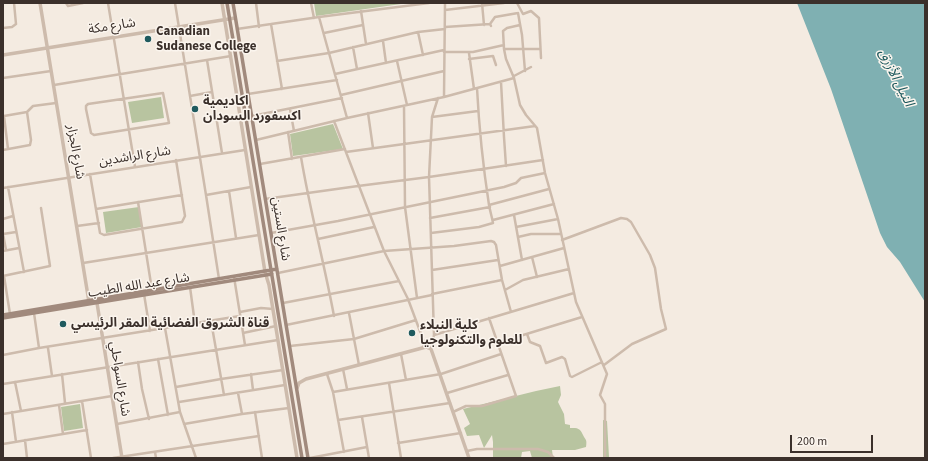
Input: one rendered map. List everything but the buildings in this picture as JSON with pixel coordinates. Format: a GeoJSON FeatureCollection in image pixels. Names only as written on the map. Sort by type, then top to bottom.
{"type":"FeatureCollection","features":[{"type":"Feature","properties":{"kind":"main road","name":"شارع الستين"},"geometry":{"type":"LineString","coordinates":[[227,3],[271,272],[282,355],[302,458]]}},
{"type":"Feature","properties":{"kind":"main road","name":"شارع الستين"},"geometry":{"type":"LineString","coordinates":[[233,3],[296,389],[309,458]]}},
{"type":"Feature","properties":{"kind":"main road"},"geometry":{"type":"LineString","coordinates":[[236,92],[241,92]]}},
{"type":"Feature","properties":{"kind":"main road"},"geometry":{"type":"LineString","coordinates":[[251,150],[257,149]]}},
{"type":"Feature","properties":{"kind":"main road"},"geometry":{"type":"LineString","coordinates":[[256,216],[261,214]]}},
{"type":"Feature","properties":{"kind":"main road","name":"شارع عبد الله الطيب"},"geometry":{"type":"LineString","coordinates":[[3,315],[190,287],[277,271]]}},
{"type":"Feature","properties":{"kind":"main road","name":"شارع عبد الله الطيب"},"geometry":{"type":"LineString","coordinates":[[144,293],[152,290],[220,281]]}},
{"type":"Feature","properties":{"kind":"main road","name":"شارع عبد الله الطيب"},"geometry":{"type":"LineString","coordinates":[[3,318],[89,302]]}},
{"type":"Feature","properties":{"kind":"street"},"geometry":{"type":"LineString","coordinates":[[3,28],[12,27],[16,24],[14,3]]}},
{"type":"Feature","properties":{"kind":"street","name":"شارع الجزار"},"geometry":{"type":"LineString","coordinates":[[40,3],[46,48],[51,70],[89,302]]}},
{"type":"Feature","properties":{"kind":"street"},"geometry":{"type":"LineString","coordinates":[[66,3],[68,6],[82,3]]}},
{"type":"Feature","properties":{"kind":"street"},"geometry":{"type":"LineString","coordinates":[[108,3],[135,167]]}},
{"type":"Feature","properties":{"kind":"street"},"geometry":{"type":"LineString","coordinates":[[175,3],[220,281]]}},
{"type":"Feature","properties":{"kind":"street"},"geometry":{"type":"LineString","coordinates":[[222,3],[256,216],[282,355],[285,385],[297,458]]}},
{"type":"Feature","properties":{"kind":"street"},"geometry":{"type":"LineString","coordinates":[[256,3],[259,27]]}},
{"type":"Feature","properties":{"kind":"street"},"geometry":{"type":"LineString","coordinates":[[310,3],[314,18]]}},
{"type":"Feature","properties":{"kind":"street"},"geometry":{"type":"LineString","coordinates":[[237,29],[428,3]]}},
{"type":"Feature","properties":{"kind":"street"},"geometry":{"type":"LineString","coordinates":[[444,97],[445,3]]}},
{"type":"Feature","properties":{"kind":"street"},"geometry":{"type":"LineString","coordinates":[[445,10],[482,4],[504,3]]}},
{"type":"Feature","properties":{"kind":"street"},"geometry":{"type":"LineString","coordinates":[[517,3],[519,5],[525,70]]}},
{"type":"Feature","properties":{"kind":"street"},"geometry":{"type":"LineString","coordinates":[[482,4],[484,25]]}},
{"type":"Feature","properties":{"kind":"street"},"geometry":{"type":"LineString","coordinates":[[361,11],[366,44]]}},
{"type":"Feature","properties":{"kind":"street"},"geometry":{"type":"LineString","coordinates":[[277,62],[329,53],[418,32],[445,28],[491,25],[495,17],[519,13],[524,14],[531,11],[539,18],[541,58]]}},
{"type":"Feature","properties":{"kind":"street"},"geometry":{"type":"LineString","coordinates":[[319,17],[347,118]]}},
{"type":"Feature","properties":{"kind":"street","name":"شارع مكة"},"geometry":{"type":"LineString","coordinates":[[3,55],[235,18]]}},
{"type":"Feature","properties":{"kind":"street"},"geometry":{"type":"LineString","coordinates":[[271,24],[282,89]]}},
{"type":"Feature","properties":{"kind":"street"},"geometry":{"type":"LineString","coordinates":[[324,33],[363,25]]}},
{"type":"Feature","properties":{"kind":"street"},"geometry":{"type":"LineString","coordinates":[[520,25],[507,28],[503,31],[504,49],[506,59],[514,77],[520,105],[537,128],[545,173],[558,219],[574,293],[580,312],[607,374],[600,395],[604,404],[605,458]]}},
{"type":"Feature","properties":{"kind":"street"},"geometry":{"type":"LineString","coordinates":[[418,32],[423,55]]}},
{"type":"Feature","properties":{"kind":"street"},"geometry":{"type":"LineString","coordinates":[[383,41],[386,63]]}},
{"type":"Feature","properties":{"kind":"street"},"geometry":{"type":"LineString","coordinates":[[335,74],[444,51],[468,53],[504,45]]}},
{"type":"Feature","properties":{"kind":"street"},"geometry":{"type":"LineString","coordinates":[[353,47],[357,69]]}},
{"type":"Feature","properties":{"kind":"street"},"geometry":{"type":"LineString","coordinates":[[39,49],[44,52],[49,60]]}},
{"type":"Feature","properties":{"kind":"street"},"geometry":{"type":"LineString","coordinates":[[504,49],[540,49]]}},
{"type":"Feature","properties":{"kind":"street"},"geometry":{"type":"LineString","coordinates":[[468,53],[475,89],[489,206],[493,220]]}},
{"type":"Feature","properties":{"kind":"street"},"geometry":{"type":"LineString","coordinates":[[53,85],[231,56]]}},
{"type":"Feature","properties":{"kind":"street"},"geometry":{"type":"LineString","coordinates":[[470,59],[493,56],[496,65]]}},
{"type":"Feature","properties":{"kind":"street"},"geometry":{"type":"LineString","coordinates":[[207,60],[222,153]]}},
{"type":"Feature","properties":{"kind":"street"},"geometry":{"type":"LineString","coordinates":[[397,61],[406,105],[406,207],[417,298]]}},
{"type":"Feature","properties":{"kind":"street"},"geometry":{"type":"LineString","coordinates":[[256,140],[475,89],[514,77],[531,67]]}},
{"type":"Feature","properties":{"kind":"street"},"geometry":{"type":"LineString","coordinates":[[3,78],[51,70]]}},
{"type":"Feature","properties":{"kind":"street"},"geometry":{"type":"LineString","coordinates":[[252,116],[290,109],[444,71]]}},
{"type":"Feature","properties":{"kind":"street"},"geometry":{"type":"LineString","coordinates":[[248,94],[336,80]]}},
{"type":"Feature","properties":{"kind":"street"},"geometry":{"type":"LineString","coordinates":[[501,82],[506,166]]}},
{"type":"Feature","properties":{"kind":"street"},"geometry":{"type":"LineString","coordinates":[[190,96],[212,92]]}},
{"type":"Feature","properties":{"kind":"street"},"geometry":{"type":"LineString","coordinates":[[163,93],[169,123],[128,129],[92,134],[86,106],[88,104],[163,93]]}},
{"type":"Feature","properties":{"kind":"street"},"geometry":{"type":"LineString","coordinates":[[438,98],[432,117],[430,140],[429,202],[434,336],[431,349],[441,374],[469,458]]}},
{"type":"Feature","properties":{"kind":"street"},"geometry":{"type":"LineString","coordinates":[[8,149],[4,116],[27,112],[33,106],[56,103]]}},
{"type":"Feature","properties":{"kind":"street"},"geometry":{"type":"LineString","coordinates":[[290,109],[294,131]]}},
{"type":"Feature","properties":{"kind":"street"},"geometry":{"type":"LineString","coordinates":[[432,117],[478,111]]}},
{"type":"Feature","properties":{"kind":"street"},"geometry":{"type":"LineString","coordinates":[[3,150],[27,146],[31,143],[27,112]]}},
{"type":"Feature","properties":{"kind":"street"},"geometry":{"type":"LineString","coordinates":[[368,113],[373,148]]}},
{"type":"Feature","properties":{"kind":"street"},"geometry":{"type":"LineString","coordinates":[[334,121],[384,252],[408,299],[424,342],[423,347]]}},
{"type":"Feature","properties":{"kind":"street"},"geometry":{"type":"LineString","coordinates":[[260,164],[301,157],[535,126]]}},
{"type":"Feature","properties":{"kind":"street"},"geometry":{"type":"LineString","coordinates":[[288,132],[292,159]]}},
{"type":"Feature","properties":{"kind":"street","name":"شارع الراشدين"},"geometry":{"type":"LineString","coordinates":[[3,188],[246,150]]}},
{"type":"Feature","properties":{"kind":"street"},"geometry":{"type":"LineString","coordinates":[[301,157],[307,194],[324,264],[334,316]]}},
{"type":"Feature","properties":{"kind":"street"},"geometry":{"type":"LineString","coordinates":[[90,174],[101,235],[142,229],[182,222],[185,216],[176,160]]}},
{"type":"Feature","properties":{"kind":"street"},"geometry":{"type":"LineString","coordinates":[[265,199],[543,160]]}},
{"type":"Feature","properties":{"kind":"street"},"geometry":{"type":"LineString","coordinates":[[271,234],[511,185],[516,183],[521,178],[545,173]]}},
{"type":"Feature","properties":{"kind":"street"},"geometry":{"type":"LineString","coordinates":[[8,187],[24,272]]}},
{"type":"Feature","properties":{"kind":"street"},"geometry":{"type":"LineString","coordinates":[[206,195],[252,187]]}},
{"type":"Feature","properties":{"kind":"street"},"geometry":{"type":"LineString","coordinates":[[430,218],[489,206],[549,189]]}},
{"type":"Feature","properties":{"kind":"street"},"geometry":{"type":"LineString","coordinates":[[229,192],[236,238]]}},
{"type":"Feature","properties":{"kind":"street"},"geometry":{"type":"LineString","coordinates":[[96,208],[182,195]]}},
{"type":"Feature","properties":{"kind":"street"},"geometry":{"type":"LineString","coordinates":[[138,202],[152,290]]}},
{"type":"Feature","properties":{"kind":"street"},"geometry":{"type":"LineString","coordinates":[[431,233],[492,224],[493,220],[554,204]]}},
{"type":"Feature","properties":{"kind":"street"},"geometry":{"type":"LineString","coordinates":[[10,314],[3,276],[50,266],[41,208]]}},
{"type":"Feature","properties":{"kind":"street"},"geometry":{"type":"LineString","coordinates":[[514,215],[522,260]]}},
{"type":"Feature","properties":{"kind":"street"},"geometry":{"type":"LineString","coordinates":[[3,218],[13,216]]}},
{"type":"Feature","properties":{"kind":"street"},"geometry":{"type":"LineString","coordinates":[[562,240],[622,218],[627,219],[631,222],[650,255],[655,268],[661,309],[666,329],[629,346],[604,365]]}},
{"type":"Feature","properties":{"kind":"street"},"geometry":{"type":"LineString","coordinates":[[516,226],[558,219]]}},
{"type":"Feature","properties":{"kind":"street"},"geometry":{"type":"LineString","coordinates":[[77,226],[99,223]]}},
{"type":"Feature","properties":{"kind":"street"},"geometry":{"type":"LineString","coordinates":[[318,239],[374,227]]}},
{"type":"Feature","properties":{"kind":"street"},"geometry":{"type":"LineString","coordinates":[[16,232],[3,234],[4,250],[19,248]]}},
{"type":"Feature","properties":{"kind":"street"},"geometry":{"type":"LineString","coordinates":[[518,237],[531,234],[561,234]]}},
{"type":"Feature","properties":{"kind":"street"},"geometry":{"type":"LineString","coordinates":[[83,262],[260,235]]}},
{"type":"Feature","properties":{"kind":"street"},"geometry":{"type":"LineString","coordinates":[[277,271],[324,264],[384,252],[491,241],[496,245],[502,280],[511,312]]}},
{"type":"Feature","properties":{"kind":"street"},"geometry":{"type":"LineString","coordinates":[[500,266],[564,248]]}},
{"type":"Feature","properties":{"kind":"street"},"geometry":{"type":"LineString","coordinates":[[532,257],[537,276]]}},
{"type":"Feature","properties":{"kind":"street"},"geometry":{"type":"LineString","coordinates":[[432,270],[498,260]]}},
{"type":"Feature","properties":{"kind":"street"},"geometry":{"type":"LineString","coordinates":[[505,290],[523,280],[569,269]]}},
{"type":"Feature","properties":{"kind":"street"},"geometry":{"type":"LineString","coordinates":[[234,278],[245,345]]}},
{"type":"Feature","properties":{"kind":"street"},"geometry":{"type":"LineString","coordinates":[[286,325],[502,280]]}},
{"type":"Feature","properties":{"kind":"street"},"geometry":{"type":"LineString","coordinates":[[283,303],[399,281]]}},
{"type":"Feature","properties":{"kind":"street"},"geometry":{"type":"LineString","coordinates":[[190,287],[195,324]]}},
{"type":"Feature","properties":{"kind":"street"},"geometry":{"type":"LineString","coordinates":[[144,293],[150,330]]}},
{"type":"Feature","properties":{"kind":"street"},"geometry":{"type":"LineString","coordinates":[[434,336],[574,293]]}},
{"type":"Feature","properties":{"kind":"street","name":"شارع السواحلي"},"geometry":{"type":"LineString","coordinates":[[96,301],[122,457]]}},
{"type":"Feature","properties":{"kind":"street"},"geometry":{"type":"LineString","coordinates":[[3,356],[39,348],[48,348],[150,330],[195,324],[260,308],[273,309]]}},
{"type":"Feature","properties":{"kind":"street"},"geometry":{"type":"LineString","coordinates":[[349,312],[359,365]]}},
{"type":"Feature","properties":{"kind":"street"},"geometry":{"type":"LineString","coordinates":[[34,313],[39,348]]}},
{"type":"Feature","properties":{"kind":"street"},"geometry":{"type":"LineString","coordinates":[[497,343],[583,317]]}},
{"type":"Feature","properties":{"kind":"street"},"geometry":{"type":"LineString","coordinates":[[453,412],[466,406],[482,406],[515,397],[516,394],[489,318]]}},
{"type":"Feature","properties":{"kind":"street"},"geometry":{"type":"LineString","coordinates":[[290,346],[354,339],[416,320]]}},
{"type":"Feature","properties":{"kind":"street"},"geometry":{"type":"LineString","coordinates":[[211,321],[224,395]]}},
{"type":"Feature","properties":{"kind":"street"},"geometry":{"type":"LineString","coordinates":[[243,333],[276,326]]}},
{"type":"Feature","properties":{"kind":"street"},"geometry":{"type":"LineString","coordinates":[[165,328],[180,412],[196,458]]}},
{"type":"Feature","properties":{"kind":"street"},"geometry":{"type":"LineString","coordinates":[[527,334],[530,342],[540,346],[546,363],[562,357],[565,359],[570,376],[572,377],[602,362]]}},
{"type":"Feature","properties":{"kind":"street"},"geometry":{"type":"LineString","coordinates":[[3,384],[278,340]]}},
{"type":"Feature","properties":{"kind":"street"},"geometry":{"type":"LineString","coordinates":[[296,389],[299,383],[306,380],[423,347],[431,349]]}},
{"type":"Feature","properties":{"kind":"street"},"geometry":{"type":"LineString","coordinates":[[48,348],[52,376]]}},
{"type":"Feature","properties":{"kind":"street"},"geometry":{"type":"LineString","coordinates":[[401,354],[406,380]]}},
{"type":"Feature","properties":{"kind":"street"},"geometry":{"type":"LineString","coordinates":[[333,392],[441,374],[501,354]]}},
{"type":"Feature","properties":{"kind":"street"},"geometry":{"type":"LineString","coordinates":[[158,359],[168,415]]}},
{"type":"Feature","properties":{"kind":"street"},"geometry":{"type":"LineString","coordinates":[[138,362],[149,419]]}},
{"type":"Feature","properties":{"kind":"street"},"geometry":{"type":"LineString","coordinates":[[176,387],[283,370]]}},
{"type":"Feature","properties":{"kind":"street"},"geometry":{"type":"LineString","coordinates":[[343,370],[347,390]]}},
{"type":"Feature","properties":{"kind":"street"},"geometry":{"type":"LineString","coordinates":[[62,374],[65,404]]}},
{"type":"Feature","properties":{"kind":"street"},"geometry":{"type":"LineString","coordinates":[[251,374],[253,390]]}},
{"type":"Feature","properties":{"kind":"street"},"geometry":{"type":"LineString","coordinates":[[327,374],[333,392],[344,452]]}},
{"type":"Feature","properties":{"kind":"street"},"geometry":{"type":"LineString","coordinates":[[294,375],[297,379],[306,380]]}},
{"type":"Feature","properties":{"kind":"street"},"geometry":{"type":"LineString","coordinates":[[447,394],[508,375]]}},
{"type":"Feature","properties":{"kind":"street"},"geometry":{"type":"LineString","coordinates":[[15,382],[20,411]]}},
{"type":"Feature","properties":{"kind":"street"},"geometry":{"type":"LineString","coordinates":[[389,383],[401,458]]}},
{"type":"Feature","properties":{"kind":"street"},"geometry":{"type":"LineString","coordinates":[[179,402],[285,385]]}},
{"type":"Feature","properties":{"kind":"street"},"geometry":{"type":"LineString","coordinates":[[238,393],[242,414]]}},
{"type":"Feature","properties":{"kind":"street"},"geometry":{"type":"LineString","coordinates":[[3,414],[112,396]]}},
{"type":"Feature","properties":{"kind":"street"},"geometry":{"type":"LineString","coordinates":[[82,401],[91,458]]}},
{"type":"Feature","properties":{"kind":"street"},"geometry":{"type":"LineString","coordinates":[[338,420],[450,402]]}},
{"type":"Feature","properties":{"kind":"street"},"geometry":{"type":"LineString","coordinates":[[59,405],[63,434]]}},
{"type":"Feature","properties":{"kind":"street"},"geometry":{"type":"LineString","coordinates":[[184,424],[289,408]]}},
{"type":"Feature","properties":{"kind":"street"},"geometry":{"type":"LineString","coordinates":[[12,412],[16,442]]}},
{"type":"Feature","properties":{"kind":"street"},"geometry":{"type":"LineString","coordinates":[[117,424],[180,412]]}},
{"type":"Feature","properties":{"kind":"street"},"geometry":{"type":"LineString","coordinates":[[255,412],[262,458]]}},
{"type":"Feature","properties":{"kind":"street"},"geometry":{"type":"LineString","coordinates":[[362,416],[369,458]]}},
{"type":"Feature","properties":{"kind":"street"},"geometry":{"type":"LineString","coordinates":[[3,444],[87,430]]}},
{"type":"Feature","properties":{"kind":"street"},"geometry":{"type":"LineString","coordinates":[[398,443],[461,433]]}},
{"type":"Feature","properties":{"kind":"street"},"geometry":{"type":"LineString","coordinates":[[113,458],[259,436]]}},
{"type":"Feature","properties":{"kind":"street"},"geometry":{"type":"LineString","coordinates":[[25,440],[27,458]]}},
{"type":"Feature","properties":{"kind":"street"},"geometry":{"type":"LineString","coordinates":[[309,458],[367,448]]}},
{"type":"Feature","properties":{"kind":"street"},"geometry":{"type":"LineString","coordinates":[[467,452],[477,449],[538,449],[548,452],[554,458]]}},
{"type":"Feature","properties":{"kind":"street"},"geometry":{"type":"LineString","coordinates":[[155,452],[156,458]]}},
{"type":"Feature","properties":{"kind":"green space"},"geometry":{"type":"Polygon","coordinates":[[[314,3],[408,3],[316,16],[314,3]]]}},
{"type":"Feature","properties":{"kind":"green space"},"geometry":{"type":"Polygon","coordinates":[[[161,97],[164,118],[132,123],[128,102],[161,97]]]}},
{"type":"Feature","properties":{"kind":"green space"},"geometry":{"type":"Polygon","coordinates":[[[333,124],[343,149],[293,156],[290,134],[333,124]]]}},
{"type":"Feature","properties":{"kind":"green space"},"geometry":{"type":"Polygon","coordinates":[[[139,207],[142,227],[106,233],[103,212],[139,207]]]}},
{"type":"Feature","properties":{"kind":"green space"},"geometry":{"type":"Polygon","coordinates":[[[560,386],[561,395],[558,402],[564,414],[565,424],[570,425],[570,428],[577,428],[581,431],[586,440],[586,447],[575,450],[552,450],[553,458],[532,458],[530,451],[522,452],[521,458],[493,458],[492,435],[484,448],[479,435],[467,436],[464,428],[470,424],[463,409],[560,386]]]}},
{"type":"Feature","properties":{"kind":"green space"},"geometry":{"type":"Polygon","coordinates":[[[80,404],[83,428],[64,431],[61,407],[80,404]]]}},
{"type":"Feature","properties":{"kind":"green space"},"geometry":{"type":"Polygon","coordinates":[[[603,420],[607,421],[609,457],[603,458],[603,420]]]}},
{"type":"Feature","properties":{"kind":"water","name":"النيل الأزرق"},"geometry":{"type":"Polygon","coordinates":[[[797,3],[925,3],[925,302],[900,262],[887,247],[880,233],[831,89],[797,3]]]}},
{"type":"Feature","properties":{"kind":"place","name":"Canadian Sudanese College"},"geometry":{"type":"Point","coordinates":[148,39]}},
{"type":"Feature","properties":{"kind":"place","name":"اكاديمية اكسفورد السودان"},"geometry":{"type":"Point","coordinates":[195,109]}},
{"type":"Feature","properties":{"kind":"place","name":"قناة الشروق الفضائية المقر الرئيسي"},"geometry":{"type":"Point","coordinates":[63,324]}},
{"type":"Feature","properties":{"kind":"place","name":"كلية النبلاء للعلوم والتكنولوجيا"},"geometry":{"type":"Point","coordinates":[412,333]}}]}
